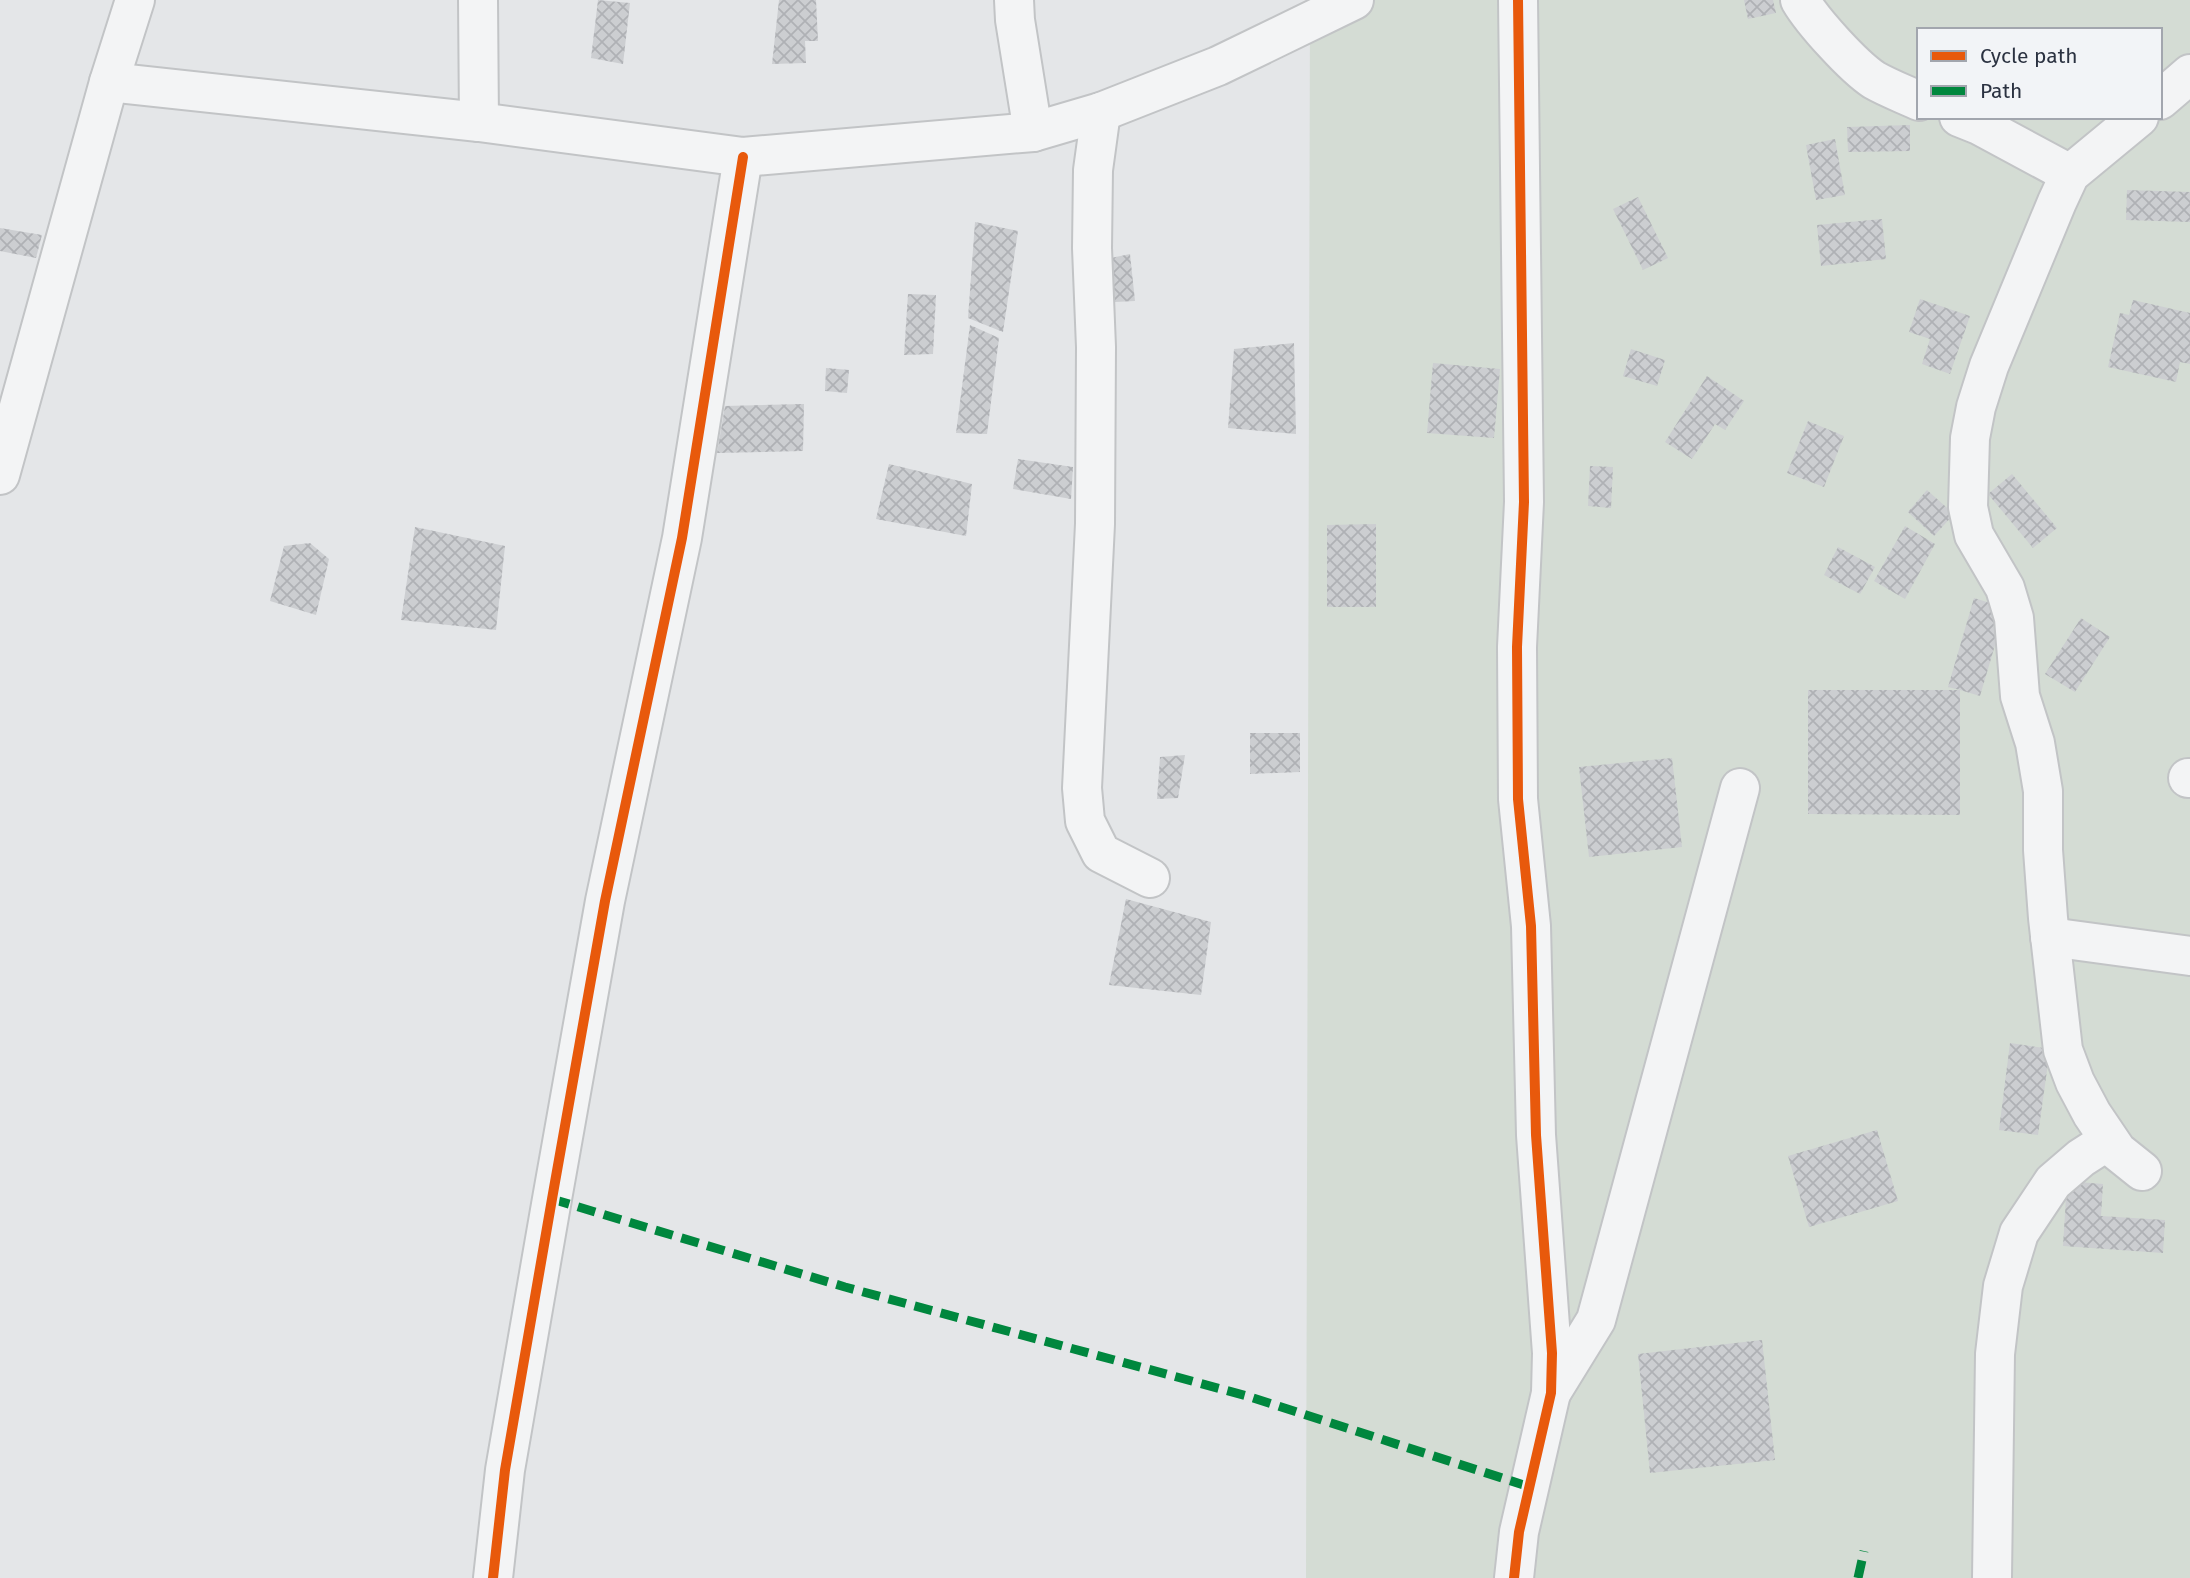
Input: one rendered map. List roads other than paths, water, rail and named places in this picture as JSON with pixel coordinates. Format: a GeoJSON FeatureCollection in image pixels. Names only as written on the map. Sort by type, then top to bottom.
{"type":"FeatureCollection","features":[{"type":"Feature","properties":{"kind":"street"},"geometry":{"type":"LineString","coordinates":[[0,475],[109,82],[135,0]]}},
{"type":"Feature","properties":{"kind":"street"},"geometry":{"type":"LineString","coordinates":[[478,0],[479,122]]}},
{"type":"Feature","properties":{"kind":"street"},"geometry":{"type":"LineString","coordinates":[[1014,0],[1033,132]]}},
{"type":"Feature","properties":{"kind":"street"},"geometry":{"type":"LineString","coordinates":[[109,82],[479,122],[743,157],[1033,132],[1101,111],[1218,66],[1354,0]]}},
{"type":"Feature","properties":{"kind":"street"},"geometry":{"type":"LineString","coordinates":[[1514,1578],[1519,1532],[1551,1393],[1552,1353],[1536,1135],[1531,926],[1518,799],[1517,647],[1524,502],[1518,0]]}},
{"type":"Feature","properties":{"kind":"street"},"geometry":{"type":"LineString","coordinates":[[1800,0],[1836,45],[1873,79],[1917,100]]}},
{"type":"Feature","properties":{"kind":"street"},"geometry":{"type":"LineString","coordinates":[[2162,98],[2190,74]]}},
{"type":"Feature","properties":{"kind":"street"},"geometry":{"type":"LineString","coordinates":[[1101,111],[1093,170],[1095,524],[1082,788],[1085,821],[1101,853],[1150,878]]}},
{"type":"Feature","properties":{"kind":"street"},"geometry":{"type":"LineString","coordinates":[[1964,119],[2070,174]]}},
{"type":"Feature","properties":{"kind":"street"},"geometry":{"type":"LineString","coordinates":[[2137,119],[2070,174],[1989,366],[1976,407],[1970,438],[1969,507],[1973,535],[2010,598],[2014,618],[2021,696],[2035,743],[2043,790],[2043,850],[2063,1050],[2081,1093],[2109,1140],[2117,1151],[2142,1171]]}},
{"type":"Feature","properties":{"kind":"street"},"geometry":{"type":"LineString","coordinates":[[493,1578],[505,1470],[552,1199],[605,901],[682,538],[743,157]]}},
{"type":"Feature","properties":{"kind":"street"},"geometry":{"type":"LineString","coordinates":[[1551,1393],[1596,1320],[1740,788]]}},
{"type":"Feature","properties":{"kind":"street"},"geometry":{"type":"LineString","coordinates":[[2050,937],[2190,956]]}},
{"type":"Feature","properties":{"kind":"street"},"geometry":{"type":"LineString","coordinates":[[1992,1578],[1995,1354],[2003,1286],[2020,1233],[2053,1182],[2081,1158],[2109,1140]]}}]}
